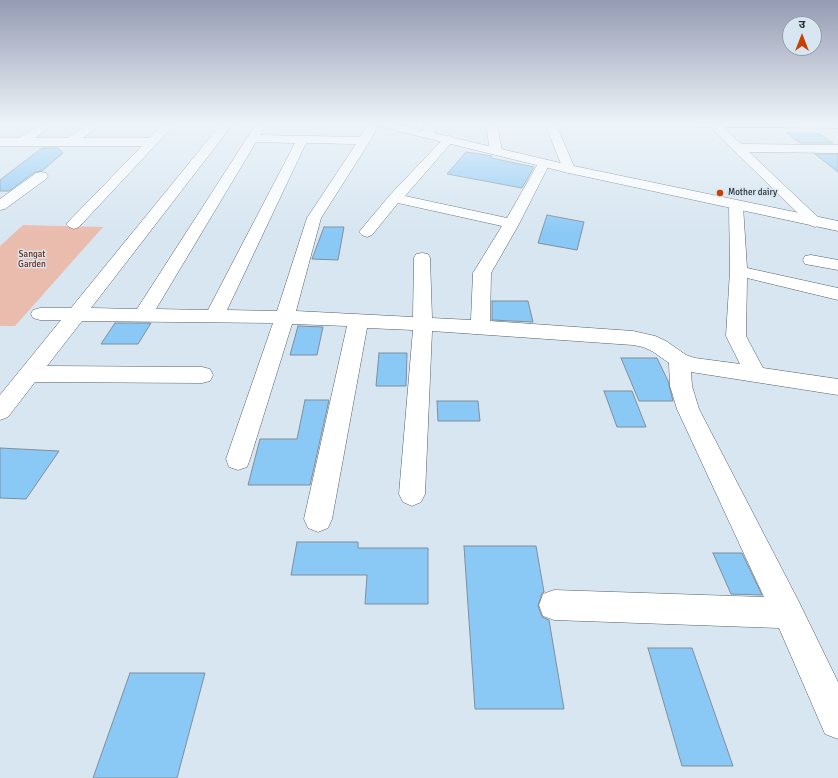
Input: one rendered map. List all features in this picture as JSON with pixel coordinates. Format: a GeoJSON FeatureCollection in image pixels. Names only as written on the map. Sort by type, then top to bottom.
{"type":"FeatureCollection","features":[{"type":"Feature","properties":{"kind":"street"},"geometry":{"type":"LineString","coordinates":[[74,224],[135,160]]}},
{"type":"Feature","properties":{"kind":"street"},"geometry":{"type":"LineString","coordinates":[[0,411],[198,160]]}},
{"type":"Feature","properties":{"kind":"street"},"geometry":{"type":"LineString","coordinates":[[143,315],[238,160]]}},
{"type":"Feature","properties":{"kind":"street"},"geometry":{"type":"LineString","coordinates":[[215,316],[292,160]]}},
{"type":"Feature","properties":{"kind":"street"},"geometry":{"type":"LineString","coordinates":[[238,459],[285,317],[314,218],[351,160]]}},
{"type":"Feature","properties":{"kind":"street"},"geometry":{"type":"LineString","coordinates":[[367,232],[395,198],[429,160]]}},
{"type":"Feature","properties":{"kind":"street"},"geometry":{"type":"LineString","coordinates":[[534,160],[736,206],[838,226]]}},
{"type":"Feature","properties":{"kind":"street"},"geometry":{"type":"LineString","coordinates":[[565,160],[569,169]]}},
{"type":"Feature","properties":{"kind":"street"},"geometry":{"type":"LineString","coordinates":[[752,160],[815,222]]}},
{"type":"Feature","properties":{"kind":"street"},"geometry":{"type":"LineString","coordinates":[[480,327],[482,273],[511,224],[544,163]]}},
{"type":"Feature","properties":{"kind":"street"},"geometry":{"type":"LineString","coordinates":[[0,206],[41,176]]}},
{"type":"Feature","properties":{"kind":"street"},"geometry":{"type":"LineString","coordinates":[[395,198],[511,224]]}},
{"type":"Feature","properties":{"kind":"street"},"geometry":{"type":"LineString","coordinates":[[736,206],[739,271],[736,336],[756,374]]}},
{"type":"Feature","properties":{"kind":"street"},"geometry":{"type":"LineString","coordinates":[[412,494],[423,324],[422,258]]}},
{"type":"Feature","properties":{"kind":"street"},"geometry":{"type":"LineString","coordinates":[[811,260],[838,265]]}},
{"type":"Feature","properties":{"kind":"street"},"geometry":{"type":"LineString","coordinates":[[739,271],[838,294]]}},
{"type":"Feature","properties":{"kind":"street"},"geometry":{"type":"LineString","coordinates":[[40,314],[285,317],[358,322],[480,327],[633,338],[648,341],[660,346],[679,360],[694,365],[838,387]]}},
{"type":"Feature","properties":{"kind":"street"},"geometry":{"type":"LineString","coordinates":[[318,519],[358,322]]}},
{"type":"Feature","properties":{"kind":"street"},"geometry":{"type":"LineString","coordinates":[[679,360],[681,386],[688,409],[788,613],[838,721]]}},
{"type":"Feature","properties":{"kind":"street"},"geometry":{"type":"LineString","coordinates":[[29,374],[202,375]]}},
{"type":"Feature","properties":{"kind":"street"},"geometry":{"type":"LineString","coordinates":[[554,605],[788,613]]}},
{"type":"Feature","properties":{"kind":"green space","name":"Sangat Garden"},"geometry":{"type":"Polygon","coordinates":[[[23,225],[103,227],[15,326],[0,326],[0,246],[23,225]]]}},
{"type":"Feature","properties":{"kind":"building"},"geometry":{"type":"Polygon","coordinates":[[[26,160],[54,160],[42,171],[35,172],[9,191],[0,191],[0,180],[26,160]]]}},
{"type":"Feature","properties":{"kind":"building"},"geometry":{"type":"Polygon","coordinates":[[[459,160],[502,160],[534,167],[522,188],[447,174],[459,160]]]}},
{"type":"Feature","properties":{"kind":"building"},"geometry":{"type":"Polygon","coordinates":[[[823,160],[838,160],[838,172],[823,160]]]}},
{"type":"Feature","properties":{"kind":"building"},"geometry":{"type":"Polygon","coordinates":[[[547,215],[584,222],[577,250],[538,243],[547,215]]]}},
{"type":"Feature","properties":{"kind":"building"},"geometry":{"type":"Polygon","coordinates":[[[324,227],[344,227],[338,260],[312,259],[324,227]]]}},
{"type":"Feature","properties":{"kind":"building"},"geometry":{"type":"Polygon","coordinates":[[[492,301],[528,301],[533,322],[492,320],[492,301]]]}},
{"type":"Feature","properties":{"kind":"building"},"geometry":{"type":"Polygon","coordinates":[[[115,323],[151,323],[138,344],[101,344],[115,323]]]}},
{"type":"Feature","properties":{"kind":"building"},"geometry":{"type":"Polygon","coordinates":[[[298,326],[323,327],[317,355],[290,355],[298,326]]]}},
{"type":"Feature","properties":{"kind":"building"},"geometry":{"type":"Polygon","coordinates":[[[379,353],[407,353],[406,386],[376,386],[379,353]]]}},
{"type":"Feature","properties":{"kind":"building"},"geometry":{"type":"Polygon","coordinates":[[[621,358],[657,358],[668,381],[673,401],[639,401],[621,358]]]}},
{"type":"Feature","properties":{"kind":"building"},"geometry":{"type":"Polygon","coordinates":[[[604,391],[632,391],[646,427],[617,427],[604,391]]]}},
{"type":"Feature","properties":{"kind":"building"},"geometry":{"type":"Polygon","coordinates":[[[305,400],[329,400],[310,485],[248,485],[260,439],[297,439],[305,400]]]}},
{"type":"Feature","properties":{"kind":"building"},"geometry":{"type":"Polygon","coordinates":[[[437,401],[478,401],[480,421],[438,421],[437,401]]]}},
{"type":"Feature","properties":{"kind":"building"},"geometry":{"type":"Polygon","coordinates":[[[0,448],[59,451],[26,499],[0,498],[0,448]]]}},
{"type":"Feature","properties":{"kind":"building"},"geometry":{"type":"Polygon","coordinates":[[[297,542],[358,542],[358,548],[428,548],[428,604],[365,604],[367,575],[291,575],[297,542]]]}},
{"type":"Feature","properties":{"kind":"building"},"geometry":{"type":"Polygon","coordinates":[[[464,546],[536,546],[544,592],[542,593],[538,606],[542,617],[549,620],[564,709],[475,709],[464,546]]]}},
{"type":"Feature","properties":{"kind":"building"},"geometry":{"type":"Polygon","coordinates":[[[713,553],[742,553],[762,595],[731,594],[713,553]]]}},
{"type":"Feature","properties":{"kind":"building"},"geometry":{"type":"Polygon","coordinates":[[[648,648],[692,648],[733,766],[682,766],[648,648]]]}},
{"type":"Feature","properties":{"kind":"building"},"geometry":{"type":"Polygon","coordinates":[[[130,673],[205,673],[177,778],[93,778],[130,673]]]}},
{"type":"Feature","properties":{"kind":"place","name":"Mother dairy"},"geometry":{"type":"Point","coordinates":[720,193]}}]}
